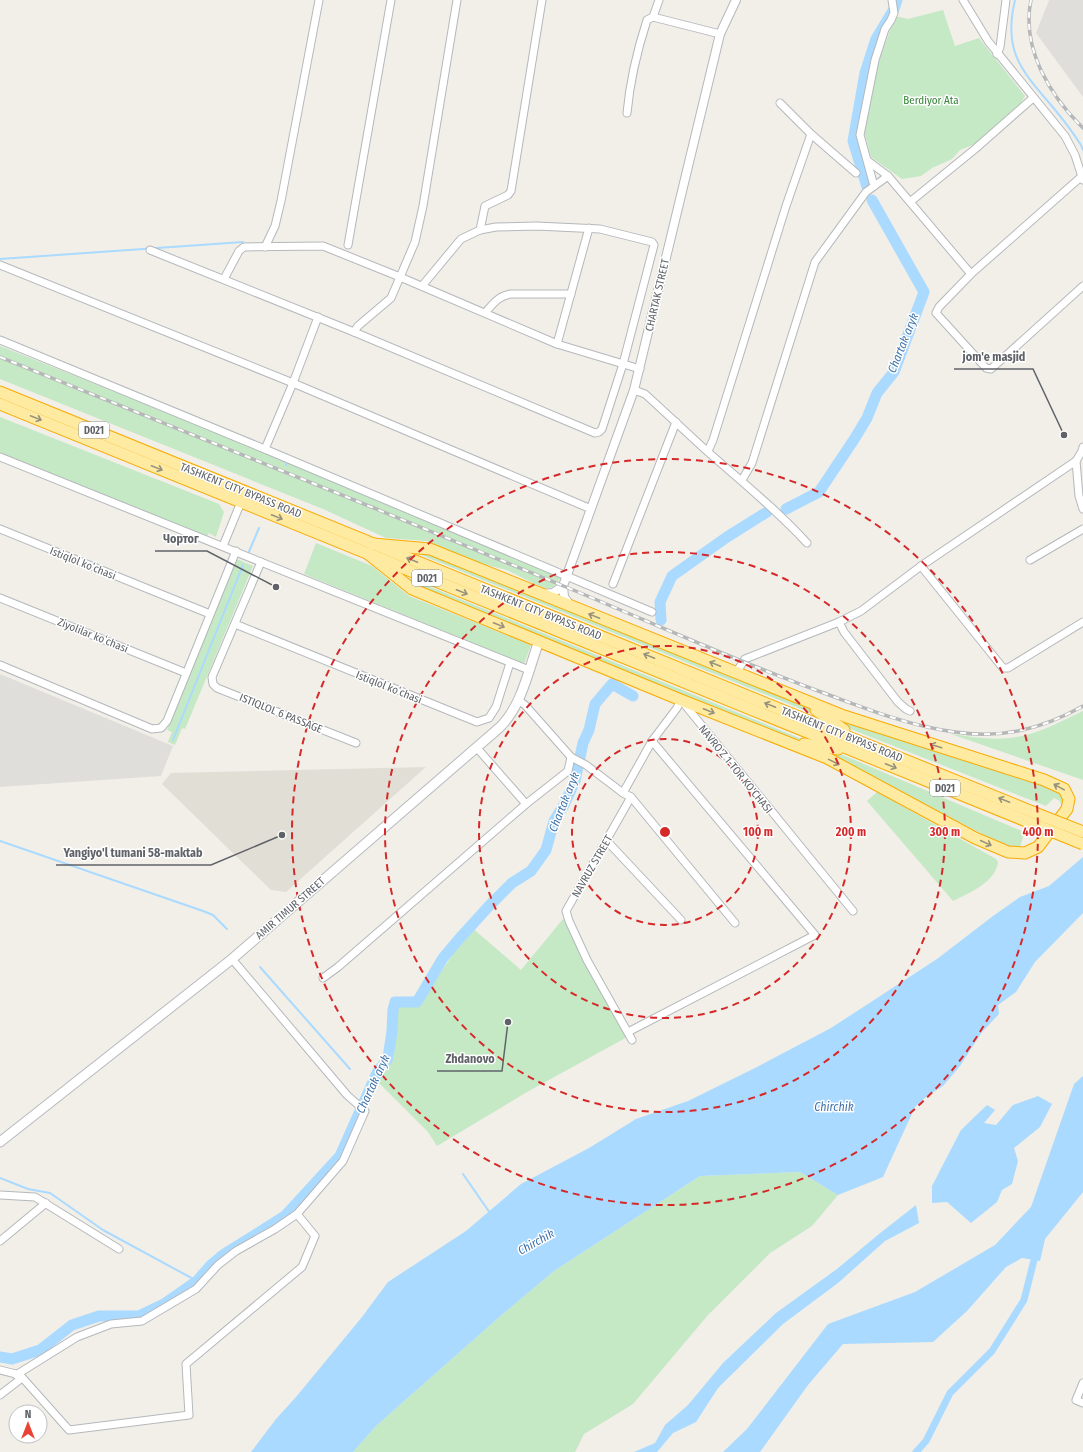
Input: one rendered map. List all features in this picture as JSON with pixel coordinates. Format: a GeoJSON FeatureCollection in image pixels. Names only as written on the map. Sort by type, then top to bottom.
{"type":"FeatureCollection","features":[{"type":"Feature","properties":{"kind":"highway","name":"TASHKENT CITY BYPASS ROAD"},"geometry":{"type":"LineString","coordinates":[[0,392],[245,491],[370,548],[1038,820],[1083,844]]}},
{"type":"Feature","properties":{"kind":"highway","name":"TASHKENT CITY BYPASS ROAD"},"geometry":{"type":"LineString","coordinates":[[0,404],[241,502],[370,548]]}},
{"type":"Feature","properties":{"kind":"highway"},"geometry":{"type":"LineString","coordinates":[[241,502],[240,495],[245,491]]}},
{"type":"Feature","properties":{"kind":"highway"},"geometry":{"type":"LineString","coordinates":[[370,548],[430,549],[844,716],[1034,777],[1062,788],[1066,792],[1069,799],[1067,809],[1038,847],[1025,853],[1013,853],[975,838],[837,763],[412,589],[370,548]]}},
{"type":"Feature","properties":{"kind":"highway"},"geometry":{"type":"LineString","coordinates":[[803,700],[856,746]]}},
{"type":"Feature","properties":{"kind":"highway"},"geometry":{"type":"LineString","coordinates":[[785,742],[856,746]]}},
{"type":"Feature","properties":{"kind":"highway","name":"TASHKENT CITY BYPASS ROAD"},"geometry":{"type":"LineString","coordinates":[[1038,820],[1083,832]]}},
{"type":"Feature","properties":{"kind":"main road","name":"AMIR TIMUR STREET"},"geometry":{"type":"LineString","coordinates":[[0,1142],[232,958],[477,748],[507,720],[512,713],[518,700],[538,641]]}},
{"type":"Feature","properties":{"kind":"street"},"geometry":{"type":"LineString","coordinates":[[265,247],[275,226],[281,201],[319,0]]}},
{"type":"Feature","properties":{"kind":"street"},"geometry":{"type":"LineString","coordinates":[[348,245],[391,0]]}},
{"type":"Feature","properties":{"kind":"street"},"geometry":{"type":"LineString","coordinates":[[354,332],[358,326],[391,298],[415,242],[420,224],[457,0]]}},
{"type":"Feature","properties":{"kind":"street"},"geometry":{"type":"LineString","coordinates":[[480,230],[485,206],[508,195],[511,191],[542,0]]}},
{"type":"Feature","properties":{"kind":"street"},"geometry":{"type":"LineString","coordinates":[[627,113],[630,82],[637,51],[648,20],[653,17],[659,0]]}},
{"type":"Feature","properties":{"kind":"street","name":"CHARTAK STREET"},"geometry":{"type":"LineString","coordinates":[[563,586],[634,390],[720,34],[736,0]]}},
{"type":"Feature","properties":{"kind":"street"},"geometry":{"type":"LineString","coordinates":[[874,186],[860,135],[875,60],[885,29],[891,20],[893,11],[892,0]]}},
{"type":"Feature","properties":{"kind":"street"},"geometry":{"type":"LineString","coordinates":[[963,0],[997,54],[1068,141],[1073,150],[1083,178],[971,274],[939,307],[936,313],[988,369],[993,368],[1083,286]]}},
{"type":"Feature","properties":{"kind":"street"},"geometry":{"type":"LineString","coordinates":[[997,54],[1000,47],[1006,0]]}},
{"type":"Feature","properties":{"kind":"street"},"geometry":{"type":"LineString","coordinates":[[653,17],[720,34]]}},
{"type":"Feature","properties":{"kind":"street"},"geometry":{"type":"LineString","coordinates":[[910,202],[975,149],[1033,98]]}},
{"type":"Feature","properties":{"kind":"street"},"geometry":{"type":"LineString","coordinates":[[780,103],[811,134],[856,173]]}},
{"type":"Feature","properties":{"kind":"street"},"geometry":{"type":"LineString","coordinates":[[708,451],[713,440],[786,206],[811,134]]}},
{"type":"Feature","properties":{"kind":"street"},"geometry":{"type":"LineString","coordinates":[[868,161],[888,176],[971,274]]}},
{"type":"Feature","properties":{"kind":"street"},"geometry":{"type":"LineString","coordinates":[[742,480],[752,462],[815,262],[866,192],[888,176]]}},
{"type":"Feature","properties":{"kind":"street"},"geometry":{"type":"LineString","coordinates":[[150,250],[318,317],[593,433],[599,432],[602,429],[624,364],[654,245],[652,242],[600,229],[536,226],[496,227],[480,230],[461,239],[422,286]]}},
{"type":"Feature","properties":{"kind":"street"},"geometry":{"type":"LineString","coordinates":[[557,344],[589,228]]}},
{"type":"Feature","properties":{"kind":"street"},"geometry":{"type":"LineString","coordinates":[[224,279],[240,251],[244,247],[323,246],[422,286],[557,344],[640,368]]}},
{"type":"Feature","properties":{"kind":"street"},"geometry":{"type":"LineString","coordinates":[[0,265],[293,383],[591,509]]}},
{"type":"Feature","properties":{"kind":"street"},"geometry":{"type":"LineString","coordinates":[[485,313],[498,298],[511,294],[572,294]]}},
{"type":"Feature","properties":{"kind":"street"},"geometry":{"type":"LineString","coordinates":[[265,449],[293,383],[318,317]]}},
{"type":"Feature","properties":{"kind":"street"},"geometry":{"type":"LineString","coordinates":[[0,340],[265,449],[652,612]]}},
{"type":"Feature","properties":{"kind":"street"},"geometry":{"type":"LineString","coordinates":[[634,390],[645,394],[787,521],[807,543]]}},
{"type":"Feature","properties":{"kind":"street"},"geometry":{"type":"LineString","coordinates":[[613,584],[676,422]]}},
{"type":"Feature","properties":{"kind":"street"},"geometry":{"type":"LineString","coordinates":[[736,673],[745,659],[839,622],[861,611],[922,566],[1076,461],[1083,447]]}},
{"type":"Feature","properties":{"kind":"street"},"geometry":{"type":"LineString","coordinates":[[0,457],[528,670]]}},
{"type":"Feature","properties":{"kind":"street"},"geometry":{"type":"LineString","coordinates":[[1076,461],[1079,496],[1083,509]]}},
{"type":"Feature","properties":{"kind":"street"},"geometry":{"type":"LineString","coordinates":[[223,546],[241,502]]}},
{"type":"Feature","properties":{"kind":"street","name":"Istiqlol koʻchasi"},"geometry":{"type":"LineString","coordinates":[[0,529],[210,614]]}},
{"type":"Feature","properties":{"kind":"street"},"geometry":{"type":"LineString","coordinates":[[1030,560],[1083,529]]}},
{"type":"Feature","properties":{"kind":"street"},"geometry":{"type":"LineString","coordinates":[[0,665],[154,730],[161,728],[167,721],[236,551]]}},
{"type":"Feature","properties":{"kind":"street"},"geometry":{"type":"LineString","coordinates":[[236,624],[262,562]]}},
{"type":"Feature","properties":{"kind":"street"},"geometry":{"type":"LineString","coordinates":[[922,566],[1003,668],[1008,668],[1083,622]]}},
{"type":"Feature","properties":{"kind":"street"},"geometry":{"type":"LineString","coordinates":[[538,593],[550,594],[563,586]]}},
{"type":"Feature","properties":{"kind":"street"},"geometry":{"type":"LineString","coordinates":[[563,586],[563,594],[566,600],[574,607]]}},
{"type":"Feature","properties":{"kind":"street","name":"Ziyolilar koʻchasi"},"geometry":{"type":"LineString","coordinates":[[0,598],[186,673]]}},
{"type":"Feature","properties":{"kind":"street"},"geometry":{"type":"LineString","coordinates":[[839,622],[844,632],[898,702],[910,711]]}},
{"type":"Feature","properties":{"kind":"street","name":"Istiqlol koʻchasi"},"geometry":{"type":"LineString","coordinates":[[236,624],[478,722],[489,718],[496,707],[510,663]]}},
{"type":"Feature","properties":{"kind":"street","name":"ISTIQLOL 6 PASSAGE"},"geometry":{"type":"LineString","coordinates":[[236,624],[212,677],[213,684],[217,688],[356,743]]}},
{"type":"Feature","properties":{"kind":"street"},"geometry":{"type":"LineString","coordinates":[[518,700],[526,705],[573,758],[586,765],[623,793],[631,797],[735,923]]}},
{"type":"Feature","properties":{"kind":"street"},"geometry":{"type":"LineString","coordinates":[[623,793],[652,741],[677,708],[681,700]]}},
{"type":"Feature","properties":{"kind":"street","name":"NAVRO'Z 1-TOR KO'CHASI"},"geometry":{"type":"LineString","coordinates":[[681,700],[853,911]]}},
{"type":"Feature","properties":{"kind":"street"},"geometry":{"type":"LineString","coordinates":[[628,1032],[815,935],[652,741]]}},
{"type":"Feature","properties":{"kind":"street"},"geometry":{"type":"LineString","coordinates":[[477,748],[526,804]]}},
{"type":"Feature","properties":{"kind":"street"},"geometry":{"type":"LineString","coordinates":[[323,978],[338,967],[526,804],[568,771],[573,758]]}},
{"type":"Feature","properties":{"kind":"street","name":"NAVRUZ STREET"},"geometry":{"type":"LineString","coordinates":[[631,797],[566,911],[586,960],[632,1040]]}},
{"type":"Feature","properties":{"kind":"street"},"geometry":{"type":"LineString","coordinates":[[606,840],[682,920]]}},
{"type":"Feature","properties":{"kind":"street"},"geometry":{"type":"LineString","coordinates":[[0,1395],[19,1376],[77,1337],[111,1324],[142,1321],[196,1289],[218,1265],[236,1251],[297,1214],[343,1161],[348,1152],[365,1111],[347,1095],[232,958]]}},
{"type":"Feature","properties":{"kind":"street"},"geometry":{"type":"LineString","coordinates":[[0,1195],[35,1197],[119,1249]]}},
{"type":"Feature","properties":{"kind":"street"},"geometry":{"type":"LineString","coordinates":[[0,1241],[46,1203]]}},
{"type":"Feature","properties":{"kind":"street"},"geometry":{"type":"LineString","coordinates":[[0,1370],[19,1376],[69,1430],[189,1415],[186,1364],[302,1267],[315,1236],[297,1214]]}},
{"type":"Feature","properties":{"kind":"street"},"geometry":{"type":"LineString","coordinates":[[1083,1383],[1076,1400],[1083,1403]]}},
{"type":"Feature","properties":{"kind":"shaded area"},"geometry":{"type":"Polygon","coordinates":[[[1049,0],[1083,0],[1083,97],[1036,33],[1049,0]]]}},
{"type":"Feature","properties":{"kind":"shaded area"},"geometry":{"type":"Polygon","coordinates":[[[0,674],[173,746],[161,776],[0,787],[0,674]]]}},
{"type":"Feature","properties":{"kind":"shaded area"},"geometry":{"type":"Polygon","coordinates":[[[426,767],[286,892],[271,890],[162,784],[171,773],[426,767]]]}},
{"type":"Feature","properties":{"kind":"green space","name":"Berdiyor Ata"},"geometry":{"type":"Polygon","coordinates":[[[943,10],[955,46],[979,38],[1025,96],[1021,103],[975,144],[960,150],[952,159],[932,168],[921,176],[902,179],[871,157],[864,131],[878,64],[895,16],[908,19],[943,10]]]}},
{"type":"Feature","properties":{"kind":"green space"},"geometry":{"type":"Polygon","coordinates":[[[0,346],[264,451],[561,576],[554,586],[543,588],[507,570],[479,563],[427,541],[386,538],[323,509],[0,379],[0,346]]]}},
{"type":"Feature","properties":{"kind":"green space"},"geometry":{"type":"Polygon","coordinates":[[[0,417],[219,504],[224,512],[216,537],[209,533],[207,537],[0,453],[0,417]]]}},
{"type":"Feature","properties":{"kind":"green space"},"geometry":{"type":"Polygon","coordinates":[[[316,543],[372,566],[409,596],[531,645],[524,664],[304,574],[316,543]]]}},
{"type":"Feature","properties":{"kind":"green space"},"geometry":{"type":"Polygon","coordinates":[[[414,552],[430,552],[807,707],[816,715],[414,552]]]}},
{"type":"Feature","properties":{"kind":"green space"},"geometry":{"type":"Polygon","coordinates":[[[237,559],[253,566],[185,729],[182,728],[175,745],[168,742],[172,732],[167,730],[237,559]]]}},
{"type":"Feature","properties":{"kind":"green space"},"geometry":{"type":"Polygon","coordinates":[[[406,577],[804,740],[787,738],[414,585],[406,577]]]}},
{"type":"Feature","properties":{"kind":"green space"},"geometry":{"type":"Polygon","coordinates":[[[1083,711],[1083,780],[951,734],[992,739],[1017,737],[1042,730],[1083,711]]]}},
{"type":"Feature","properties":{"kind":"green space"},"geometry":{"type":"Polygon","coordinates":[[[834,716],[1032,779],[1059,791],[1064,800],[1062,808],[1060,801],[1054,798],[1046,806],[848,728],[834,716]]]}},
{"type":"Feature","properties":{"kind":"green space"},"geometry":{"type":"Polygon","coordinates":[[[820,751],[838,753],[1024,832],[1020,848],[1014,849],[1004,845],[820,751]]]}},
{"type":"Feature","properties":{"kind":"green space"},"geometry":{"type":"Polygon","coordinates":[[[877,792],[996,859],[998,862],[992,875],[981,886],[953,901],[867,801],[877,792]]]}},
{"type":"Feature","properties":{"kind":"green space"},"geometry":{"type":"Polygon","coordinates":[[[563,919],[568,924],[629,1036],[527,1092],[437,1146],[428,1132],[377,1081],[383,1069],[394,1058],[396,1008],[399,1004],[419,1005],[471,927],[521,970],[563,919]]]}},
{"type":"Feature","properties":{"kind":"green space"},"geometry":{"type":"Polygon","coordinates":[[[800,1172],[838,1195],[812,1226],[770,1253],[708,1315],[633,1404],[584,1434],[575,1452],[353,1452],[376,1426],[497,1319],[554,1271],[700,1176],[800,1172]]]}},
{"type":"Feature","properties":{"kind":"water","name":"Chirchik"},"geometry":{"type":"Polygon","coordinates":[[[1083,857],[1083,913],[1035,962],[1016,992],[998,1005],[999,1014],[982,1032],[960,1066],[943,1086],[927,1096],[915,1107],[883,1177],[838,1195],[800,1172],[700,1176],[554,1271],[497,1319],[376,1426],[353,1452],[251,1452],[276,1419],[362,1317],[388,1282],[466,1231],[521,1184],[589,1148],[636,1119],[688,1101],[831,1028],[937,959],[1020,897],[1049,886],[1083,857]]]}},
{"type":"Feature","properties":{"kind":"water"},"geometry":{"type":"Polygon","coordinates":[[[1083,1076],[1083,1192],[1045,1239],[1040,1261],[1022,1258],[1006,1267],[967,1311],[933,1342],[843,1344],[808,1385],[760,1452],[723,1452],[747,1429],[828,1324],[915,1292],[995,1245],[1031,1207],[1074,1084],[1083,1076]]]}},
{"type":"Feature","properties":{"kind":"water"},"geometry":{"type":"Polygon","coordinates":[[[1038,1096],[1052,1104],[1040,1127],[1014,1148],[1018,1161],[1012,1184],[1002,1190],[997,1202],[971,1223],[947,1202],[932,1203],[932,1186],[961,1130],[987,1105],[995,1110],[984,1123],[996,1125],[1013,1105],[1038,1096]]]}},
{"type":"Feature","properties":{"kind":"water"},"geometry":{"type":"Polygon","coordinates":[[[916,1205],[919,1223],[885,1241],[838,1283],[783,1324],[718,1388],[696,1422],[673,1433],[657,1452],[634,1452],[655,1443],[665,1425],[688,1405],[723,1363],[776,1313],[837,1269],[916,1205]]]}},
{"type":"Feature","properties":{"kind":"waterway","name":"Chartak aryk"},"geometry":{"type":"LineString","coordinates":[[867,187],[853,141],[865,73],[876,39],[894,9],[897,0]]}},
{"type":"Feature","properties":{"kind":"waterway"},"geometry":{"type":"LineString","coordinates":[[1015,0],[1011,32],[1017,58],[1031,80],[1067,125],[1083,150]]}},
{"type":"Feature","properties":{"kind":"waterway","name":"Chartak aryk"},"geometry":{"type":"LineString","coordinates":[[786,509],[819,492],[855,438],[867,418],[877,393],[894,372],[924,292],[872,200]]}},
{"type":"Feature","properties":{"kind":"waterway"},"geometry":{"type":"LineString","coordinates":[[0,259],[243,242]]}},
{"type":"Feature","properties":{"kind":"waterway","name":"Chartak aryk"},"geometry":{"type":"LineString","coordinates":[[661,620],[660,602],[672,576],[727,537],[767,512]]}},
{"type":"Feature","properties":{"kind":"waterway"},"geometry":{"type":"LineString","coordinates":[[248,554],[259,528]]}},
{"type":"Feature","properties":{"kind":"waterway"},"geometry":{"type":"LineString","coordinates":[[173,740],[243,565]]}},
{"type":"Feature","properties":{"kind":"waterway","name":"Chartak aryk"},"geometry":{"type":"LineString","coordinates":[[0,1357],[12,1359],[40,1350],[72,1325],[99,1316],[139,1316],[164,1304],[197,1281],[210,1266],[223,1255],[285,1216],[340,1156],[377,1073],[388,1058],[395,1002],[417,1002],[443,958],[459,939],[512,883],[531,871],[546,850],[554,821],[564,805],[575,781],[583,743],[589,730],[595,704],[612,684],[633,696]]}},
{"type":"Feature","properties":{"kind":"waterway"},"geometry":{"type":"LineString","coordinates":[[0,841],[203,911],[213,915],[227,929]]}},
{"type":"Feature","properties":{"kind":"waterway"},"geometry":{"type":"LineString","coordinates":[[260,967],[350,1069]]}},
{"type":"Feature","properties":{"kind":"waterway"},"geometry":{"type":"LineString","coordinates":[[463,1174],[490,1213]]}},
{"type":"Feature","properties":{"kind":"waterway"},"geometry":{"type":"LineString","coordinates":[[0,1178],[28,1189],[50,1193],[103,1230],[197,1281]]}},
{"type":"Feature","properties":{"kind":"waterway"},"geometry":{"type":"LineString","coordinates":[[916,1452],[926,1441],[950,1393],[992,1351],[1024,1300],[1034,1260]]}},
{"type":"Feature","properties":{"kind":"railway"},"geometry":{"type":"LineString","coordinates":[[1031,0],[1029,18],[1030,36],[1034,53],[1049,86],[1083,128]]}},
{"type":"Feature","properties":{"kind":"railway"},"geometry":{"type":"LineString","coordinates":[[0,357],[434,532],[699,644],[887,716],[938,729],[972,734],[989,734],[1005,733],[1037,726],[1052,721],[1083,706]]}},
{"type":"Feature","properties":{"kind":"place","name":"jom'e masjid"},"geometry":{"type":"Point","coordinates":[1064,435]}},
{"type":"Feature","properties":{"kind":"place","name":"Чортог"},"geometry":{"type":"Point","coordinates":[276,587]}},
{"type":"Feature","properties":{"kind":"place","name":"Yangiyo'l tumani 58-maktab"},"geometry":{"type":"Point","coordinates":[282,835]}},
{"type":"Feature","properties":{"kind":"place","name":"Zhdanovo"},"geometry":{"type":"Point","coordinates":[508,1022]}}]}
